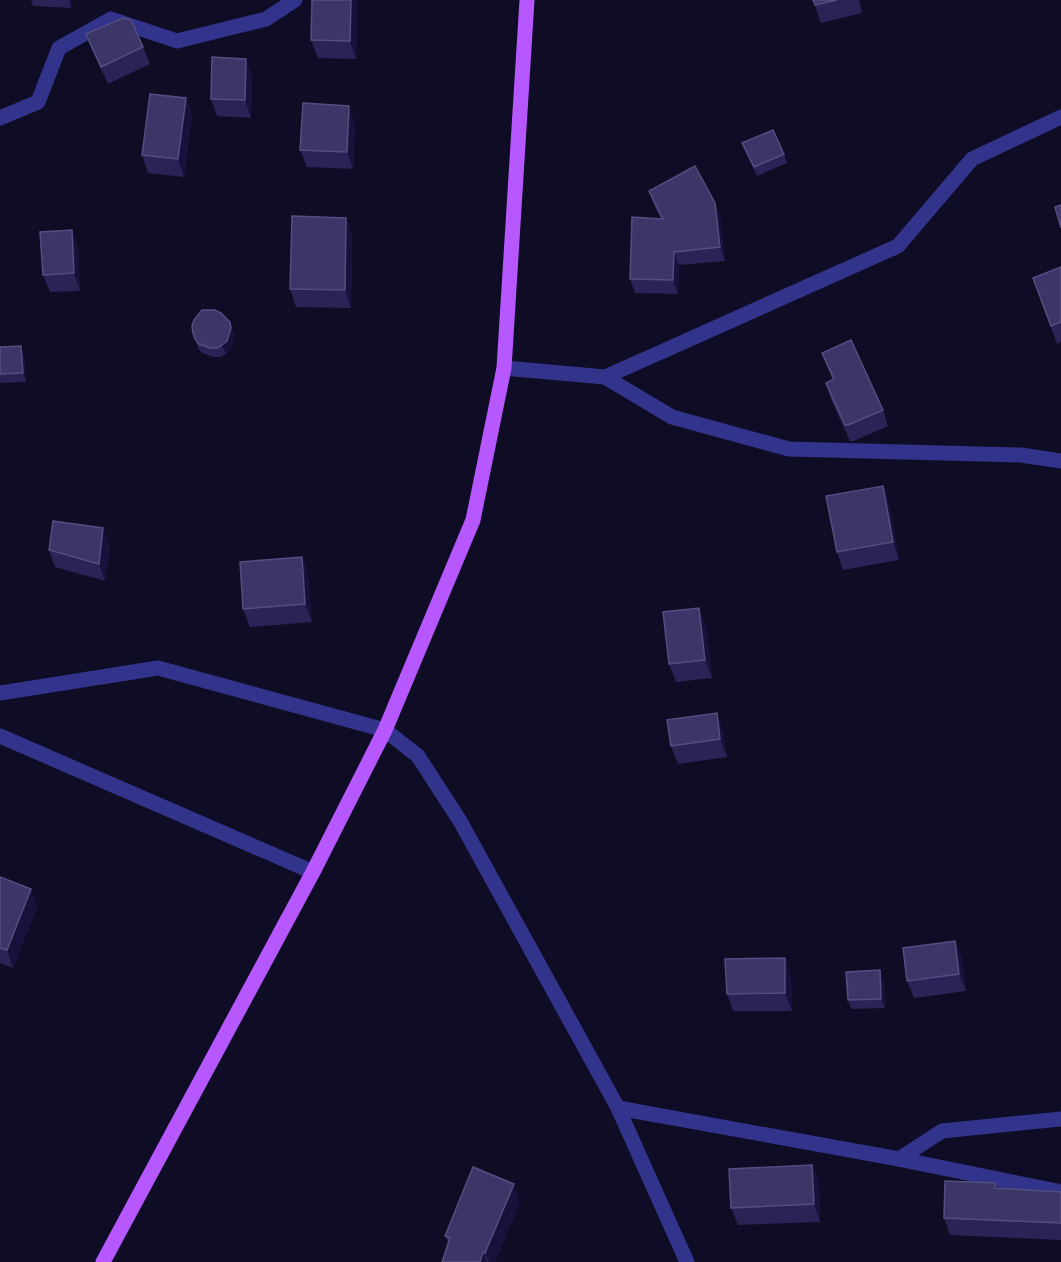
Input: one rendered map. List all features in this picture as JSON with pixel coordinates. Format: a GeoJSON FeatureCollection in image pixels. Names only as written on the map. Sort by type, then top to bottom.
{"type":"FeatureCollection","features":[{"type":"Feature","properties":{"kind":"main road"},"geometry":{"type":"LineString","coordinates":[[103,1262],[313,872],[385,730],[473,520],[504,368],[527,0]]}},
{"type":"Feature","properties":{"kind":"street"},"geometry":{"type":"LineString","coordinates":[[0,118],[38,102],[59,48],[111,19],[177,42],[266,19],[295,0]]}},
{"type":"Feature","properties":{"kind":"street"},"geometry":{"type":"LineString","coordinates":[[605,377],[898,246],[972,159],[1061,117]]}},
{"type":"Feature","properties":{"kind":"street"},"geometry":{"type":"LineString","coordinates":[[504,368],[605,377],[672,417],[789,449],[1021,455],[1061,461]]}},
{"type":"Feature","properties":{"kind":"street"},"geometry":{"type":"LineString","coordinates":[[0,693],[158,668],[385,730],[418,756],[460,821],[618,1108],[687,1262]]}},
{"type":"Feature","properties":{"kind":"street"},"geometry":{"type":"LineString","coordinates":[[0,735],[313,872]]}},
{"type":"Feature","properties":{"kind":"street"},"geometry":{"type":"LineString","coordinates":[[618,1108],[899,1159],[1061,1192]]}},
{"type":"Feature","properties":{"kind":"street"},"geometry":{"type":"LineString","coordinates":[[899,1159],[942,1131],[1061,1119]]}},
{"type":"Feature","properties":{"kind":"building"},"geometry":{"type":"Polygon","coordinates":[[[312,0],[351,0],[350,41],[311,40],[312,0]]]}},
{"type":"Feature","properties":{"kind":"building"},"geometry":{"type":"Polygon","coordinates":[[[813,0],[837,0],[815,5],[813,0]]]}},
{"type":"Feature","properties":{"kind":"building"},"geometry":{"type":"Polygon","coordinates":[[[123,18],[131,20],[143,47],[101,67],[86,34],[123,18]]]}},
{"type":"Feature","properties":{"kind":"building"},"geometry":{"type":"Polygon","coordinates":[[[212,57],[246,59],[245,100],[211,99],[212,57]]]}},
{"type":"Feature","properties":{"kind":"building"},"geometry":{"type":"Polygon","coordinates":[[[150,94],[186,98],[178,159],[142,155],[150,94]]]}},
{"type":"Feature","properties":{"kind":"building"},"geometry":{"type":"Polygon","coordinates":[[[303,103],[349,106],[347,152],[300,150],[303,103]]]}},
{"type":"Feature","properties":{"kind":"building"},"geometry":{"type":"Polygon","coordinates":[[[773,130],[784,154],[754,167],[742,143],[773,130]]]}},
{"type":"Feature","properties":{"kind":"building"},"geometry":{"type":"Polygon","coordinates":[[[695,166],[715,203],[720,247],[674,252],[673,280],[630,279],[632,217],[663,219],[649,191],[695,166]]]}},
{"type":"Feature","properties":{"kind":"building"},"geometry":{"type":"Polygon","coordinates":[[[1061,205],[1061,228],[1055,207],[1061,205]]]}},
{"type":"Feature","properties":{"kind":"building"},"geometry":{"type":"Polygon","coordinates":[[[292,216],[346,218],[345,290],[290,289],[292,216]]]}},
{"type":"Feature","properties":{"kind":"building"},"geometry":{"type":"Polygon","coordinates":[[[72,230],[74,273],[43,275],[40,232],[72,230]]]}},
{"type":"Feature","properties":{"kind":"building"},"geometry":{"type":"Polygon","coordinates":[[[1061,267],[1061,322],[1051,326],[1033,278],[1061,267]]]}},
{"type":"Feature","properties":{"kind":"building"},"geometry":{"type":"Polygon","coordinates":[[[202,310],[215,310],[230,322],[231,328],[227,341],[217,348],[199,344],[195,339],[192,326],[202,310]]]}},
{"type":"Feature","properties":{"kind":"building"},"geometry":{"type":"Polygon","coordinates":[[[851,340],[883,410],[845,425],[826,383],[834,379],[822,353],[851,340]]]}},
{"type":"Feature","properties":{"kind":"building"},"geometry":{"type":"Polygon","coordinates":[[[21,346],[23,373],[0,374],[0,347],[21,346]]]}},
{"type":"Feature","properties":{"kind":"building"},"geometry":{"type":"Polygon","coordinates":[[[883,486],[893,542],[837,552],[826,496],[883,486]]]}},
{"type":"Feature","properties":{"kind":"building"},"geometry":{"type":"Polygon","coordinates":[[[53,521],[103,528],[99,564],[49,550],[53,521]]]}},
{"type":"Feature","properties":{"kind":"building"},"geometry":{"type":"Polygon","coordinates":[[[302,557],[305,604],[243,609],[240,562],[302,557]]]}},
{"type":"Feature","properties":{"kind":"building"},"geometry":{"type":"Polygon","coordinates":[[[699,608],[705,660],[669,664],[663,612],[699,608]]]}},
{"type":"Feature","properties":{"kind":"building"},"geometry":{"type":"Polygon","coordinates":[[[717,713],[720,739],[671,746],[667,720],[717,713]]]}},
{"type":"Feature","properties":{"kind":"building"},"geometry":{"type":"Polygon","coordinates":[[[0,877],[31,889],[7,950],[0,948],[0,877]]]}},
{"type":"Feature","properties":{"kind":"building"},"geometry":{"type":"Polygon","coordinates":[[[955,941],[959,974],[907,981],[903,948],[955,941]]]}},
{"type":"Feature","properties":{"kind":"building"},"geometry":{"type":"Polygon","coordinates":[[[785,958],[785,993],[727,994],[725,959],[785,958]]]}},
{"type":"Feature","properties":{"kind":"building"},"geometry":{"type":"Polygon","coordinates":[[[880,970],[881,999],[848,1000],[846,972],[880,970]]]}},
{"type":"Feature","properties":{"kind":"building"},"geometry":{"type":"Polygon","coordinates":[[[812,1165],[814,1204],[731,1208],[729,1169],[812,1165]]]}},
{"type":"Feature","properties":{"kind":"building"},"geometry":{"type":"Polygon","coordinates":[[[473,1167],[514,1184],[480,1262],[442,1262],[450,1238],[445,1236],[473,1167]]]}},
{"type":"Feature","properties":{"kind":"building"},"geometry":{"type":"Polygon","coordinates":[[[945,1181],[995,1183],[995,1188],[1061,1192],[1061,1223],[944,1218],[945,1181]]]}}]}
